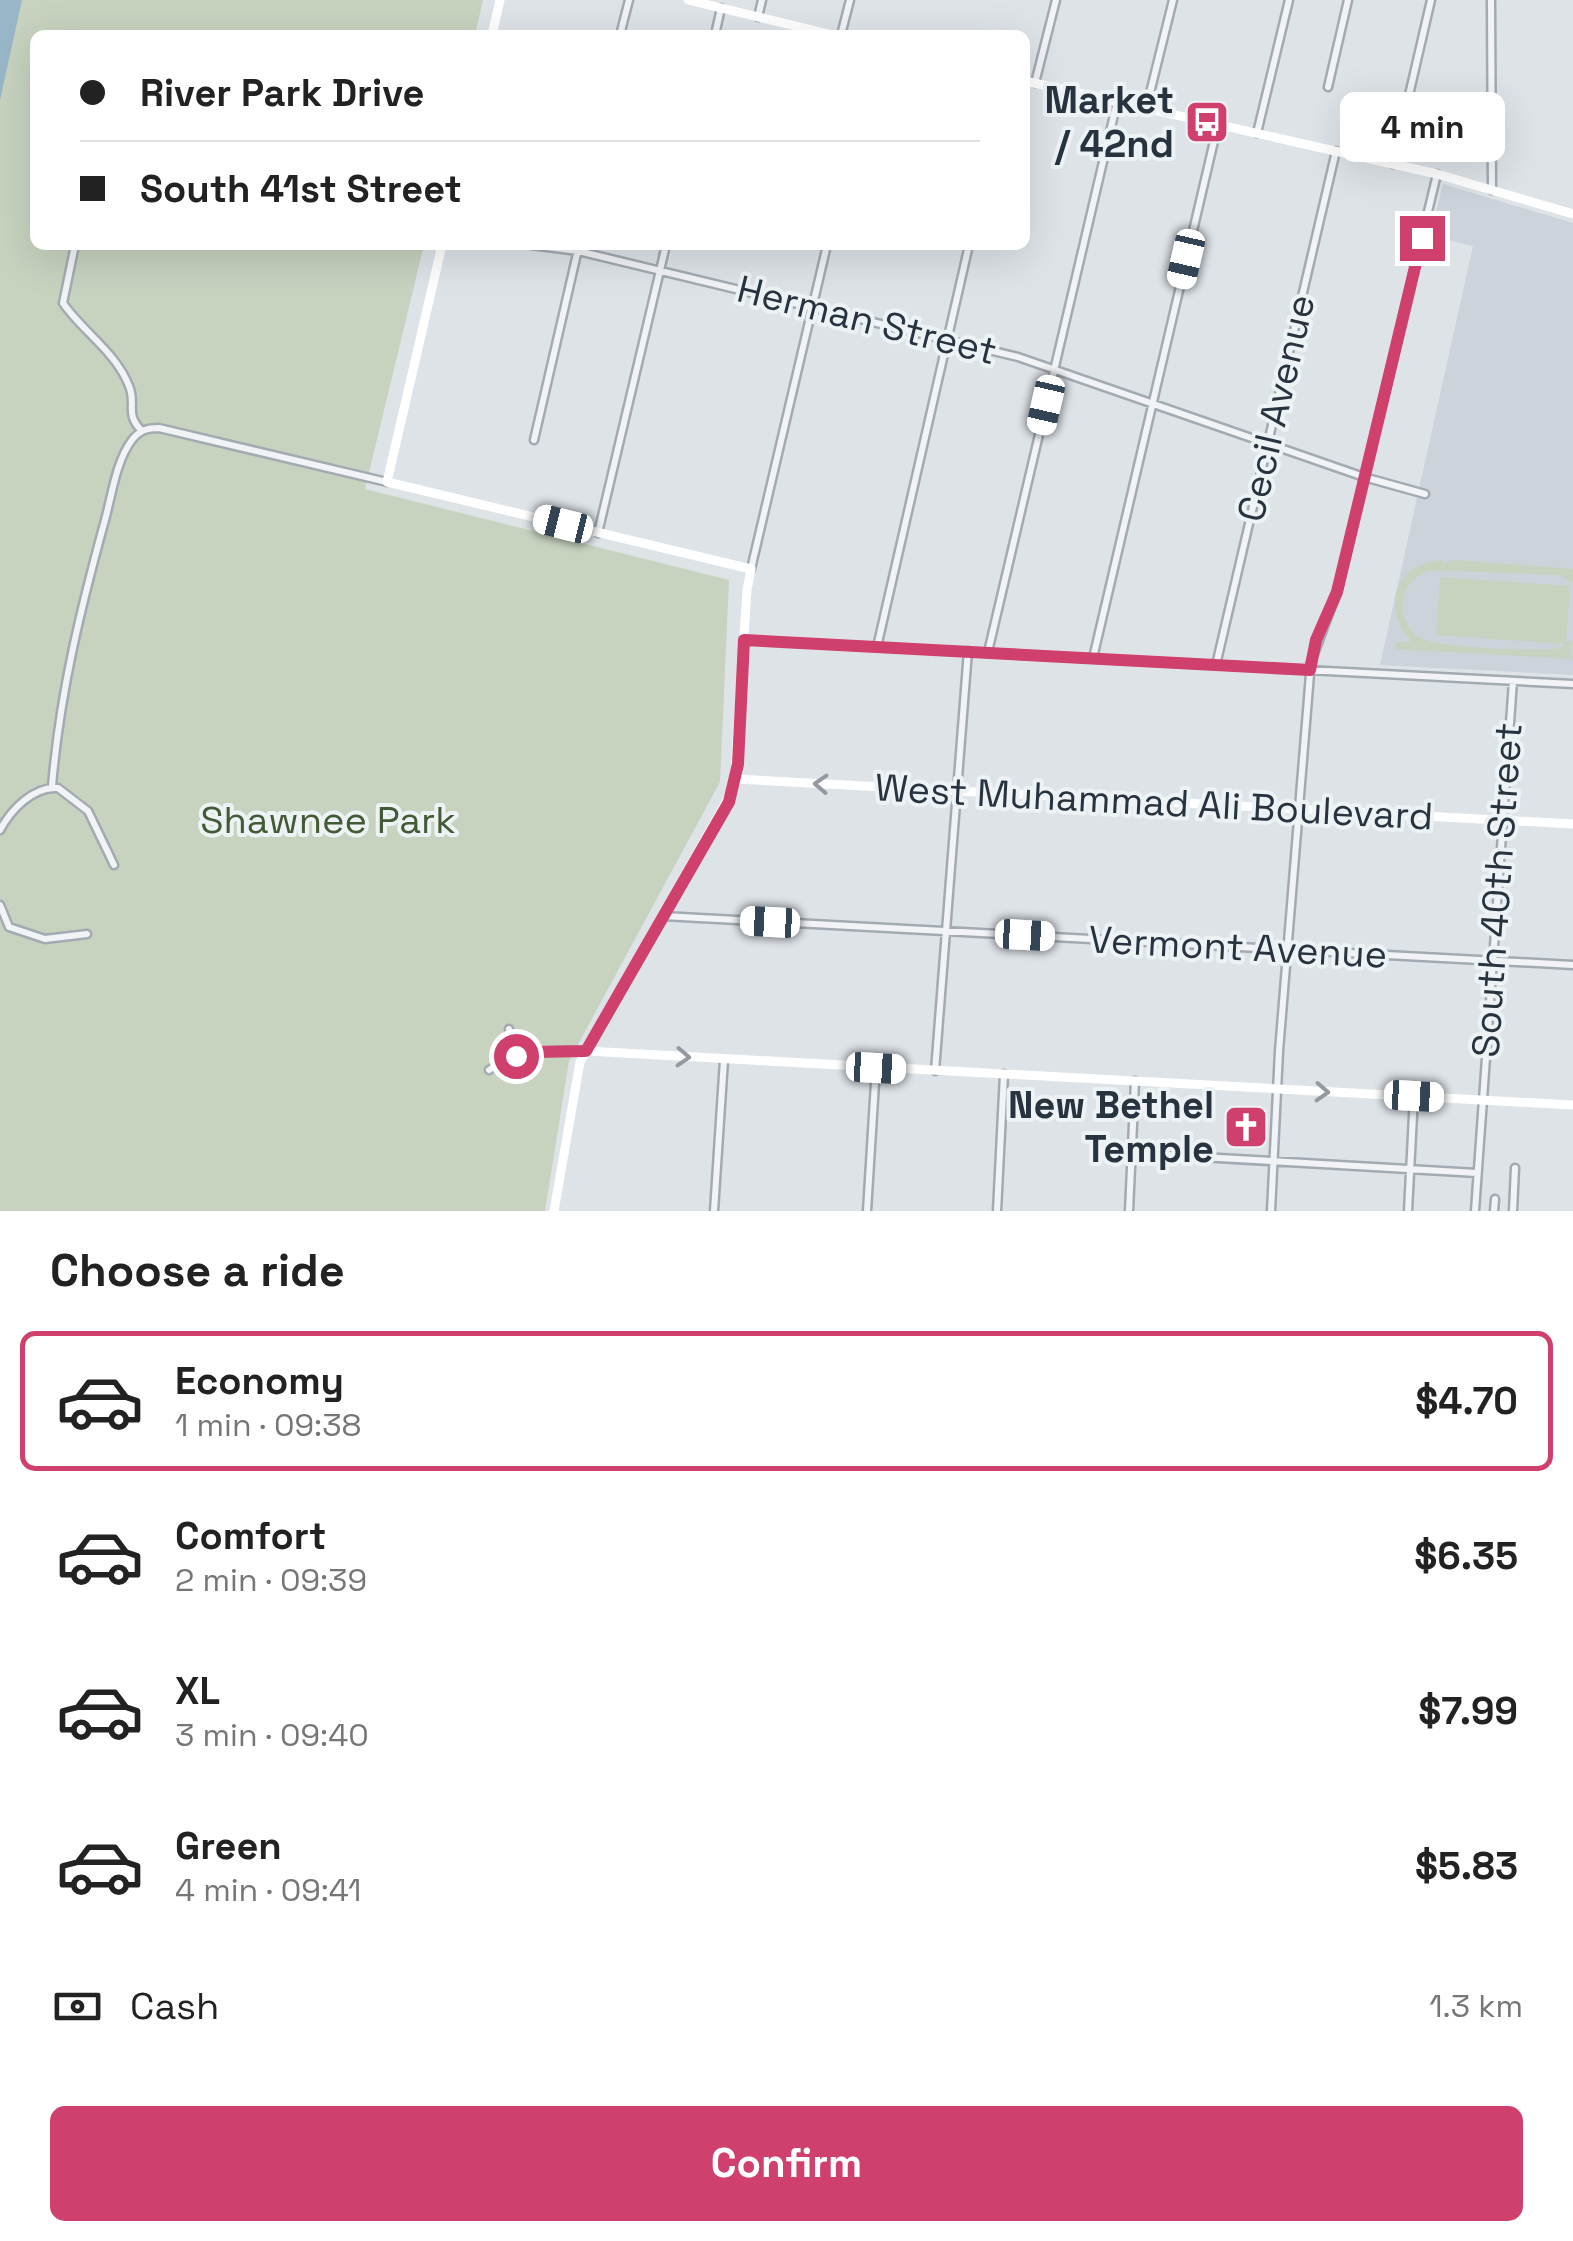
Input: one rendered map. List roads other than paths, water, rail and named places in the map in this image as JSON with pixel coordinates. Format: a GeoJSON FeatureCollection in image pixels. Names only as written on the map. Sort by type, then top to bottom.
{"type":"FeatureCollection","features":[{"type":"Feature","properties":{"kind":"street"},"geometry":{"type":"LineString","coordinates":[[493,30],[500,0]]}},
{"type":"Feature","properties":{"kind":"street"},"geometry":{"type":"LineString","coordinates":[[621,30],[629,0]]}},
{"type":"Feature","properties":{"kind":"street"},"geometry":{"type":"LineString","coordinates":[[688,0],[812,30]]}},
{"type":"Feature","properties":{"kind":"street"},"geometry":{"type":"LineString","coordinates":[[758,17],[762,0]]}},
{"type":"Feature","properties":{"kind":"street"},"geometry":{"type":"LineString","coordinates":[[842,30],[850,0]]}},
{"type":"Feature","properties":{"kind":"street"},"geometry":{"type":"LineString","coordinates":[[1056,0],[1030,82],[1437,174],[1573,214]]}},
{"type":"Feature","properties":{"kind":"street"},"geometry":{"type":"LineString","coordinates":[[1146,109],[1173,0]]}},
{"type":"Feature","properties":{"kind":"street"},"geometry":{"type":"LineString","coordinates":[[1257,133],[1289,0]]}},
{"type":"Feature","properties":{"kind":"street"},"geometry":{"type":"LineString","coordinates":[[1328,87],[1348,0]]}},
{"type":"Feature","properties":{"kind":"street"},"geometry":{"type":"LineString","coordinates":[[1393,164],[1431,0]]}},
{"type":"Feature","properties":{"kind":"street"},"geometry":{"type":"LineString","coordinates":[[1490,0],[1492,190]]}},
{"type":"Feature","properties":{"kind":"street"},"geometry":{"type":"LineString","coordinates":[[716,30],[721,8]]}},
{"type":"Feature","properties":{"kind":"street"},"geometry":{"type":"LineString","coordinates":[[988,652],[1117,102]]}},
{"type":"Feature","properties":{"kind":"street"},"geometry":{"type":"LineString","coordinates":[[1093,658],[1218,124]]}},
{"type":"Feature","properties":{"kind":"street","name":"Cecil Avenue"},"geometry":{"type":"LineString","coordinates":[[1216,665],[1336,151]]}},
{"type":"Feature","properties":{"kind":"street"},"geometry":{"type":"LineString","coordinates":[[1271,1211],[1276,1089],[1310,670],[1316,640],[1337,592],[1437,174]]}},
{"type":"Feature","properties":{"kind":"street"},"geometry":{"type":"LineString","coordinates":[[73,250],[63,302],[130,386],[132,419],[142,430]]}},
{"type":"Feature","properties":{"kind":"street"},"geometry":{"type":"LineString","coordinates":[[387,482],[441,250]]}},
{"type":"Feature","properties":{"kind":"street"},"geometry":{"type":"LineString","coordinates":[[534,440],[579,250]]}},
{"type":"Feature","properties":{"kind":"street","name":"Herman Street"},"geometry":{"type":"LineString","coordinates":[[586,250],[1018,357],[1364,477],[1425,494]]}},
{"type":"Feature","properties":{"kind":"street"},"geometry":{"type":"LineString","coordinates":[[598,533],[665,250]]}},
{"type":"Feature","properties":{"kind":"street"},"geometry":{"type":"LineString","coordinates":[[554,1211],[580,1062],[729,802],[736,780],[752,569],[827,250]]}},
{"type":"Feature","properties":{"kind":"street"},"geometry":{"type":"LineString","coordinates":[[877,647],[969,250]]}},
{"type":"Feature","properties":{"kind":"street"},"geometry":{"type":"LineString","coordinates":[[52,786],[60,707],[74,632],[118,472],[128,446],[142,430],[159,428],[752,569]]}},
{"type":"Feature","properties":{"kind":"street"},"geometry":{"type":"LineString","coordinates":[[744,640],[1573,684]]}},
{"type":"Feature","properties":{"kind":"street"},"geometry":{"type":"LineString","coordinates":[[935,1070],[968,651]]}},
{"type":"Feature","properties":{"kind":"street","name":"South 40th Street"},"geometry":{"type":"LineString","coordinates":[[1475,1211],[1512,680]]}},
{"type":"Feature","properties":{"kind":"street","name":"West Muhammad Ali Boulevard"},"geometry":{"type":"LineString","coordinates":[[736,780],[1573,824]]}},
{"type":"Feature","properties":{"kind":"street"},"geometry":{"type":"LineString","coordinates":[[0,830],[19,805],[52,786]]}},
{"type":"Feature","properties":{"kind":"street"},"geometry":{"type":"LineString","coordinates":[[52,786],[88,811],[114,866]]}},
{"type":"Feature","properties":{"kind":"street"},"geometry":{"type":"LineString","coordinates":[[0,905],[9,927],[45,939],[87,934]]}},
{"type":"Feature","properties":{"kind":"street","name":"Vermont Avenue"},"geometry":{"type":"LineString","coordinates":[[663,916],[1573,964]]}},
{"type":"Feature","properties":{"kind":"street"},"geometry":{"type":"LineString","coordinates":[[509,1030],[514,1043],[534,1052]]}},
{"type":"Feature","properties":{"kind":"street"},"geometry":{"type":"LineString","coordinates":[[489,1070],[507,1059],[534,1052],[586,1051],[1573,1105]]}},
{"type":"Feature","properties":{"kind":"street"},"geometry":{"type":"LineString","coordinates":[[714,1211],[724,1060]]}},
{"type":"Feature","properties":{"kind":"street"},"geometry":{"type":"LineString","coordinates":[[867,1211],[876,1068]]}},
{"type":"Feature","properties":{"kind":"street"},"geometry":{"type":"LineString","coordinates":[[997,1211],[1004,1074]]}},
{"type":"Feature","properties":{"kind":"street"},"geometry":{"type":"LineString","coordinates":[[1129,1211],[1135,1082]]}},
{"type":"Feature","properties":{"kind":"street"},"geometry":{"type":"LineString","coordinates":[[1408,1211],[1414,1096]]}},
{"type":"Feature","properties":{"kind":"street"},"geometry":{"type":"LineString","coordinates":[[1132,1153],[1477,1173]]}},
{"type":"Feature","properties":{"kind":"street"},"geometry":{"type":"LineString","coordinates":[[1513,1211],[1515,1168]]}},
{"type":"Feature","properties":{"kind":"street"},"geometry":{"type":"LineString","coordinates":[[1494,1211],[1495,1199]]}},
{"type":"Feature","properties":{"kind":"water"},"geometry":{"type":"Polygon","coordinates":[[[0,0],[22,0],[0,100],[0,0]]]}},
{"type":"Feature","properties":{"kind":"place","name":"Market / 42nd"},"geometry":{"type":"Point","coordinates":[1207,122]}},
{"type":"Feature","properties":{"kind":"place","name":"New Bethel Temple"},"geometry":{"type":"Point","coordinates":[1246,1127]}},
{"type":"Feature","properties":{"kind":"park label","name":"Shawnee Park"},"geometry":{"type":"Point","coordinates":[328,820]}}]}
